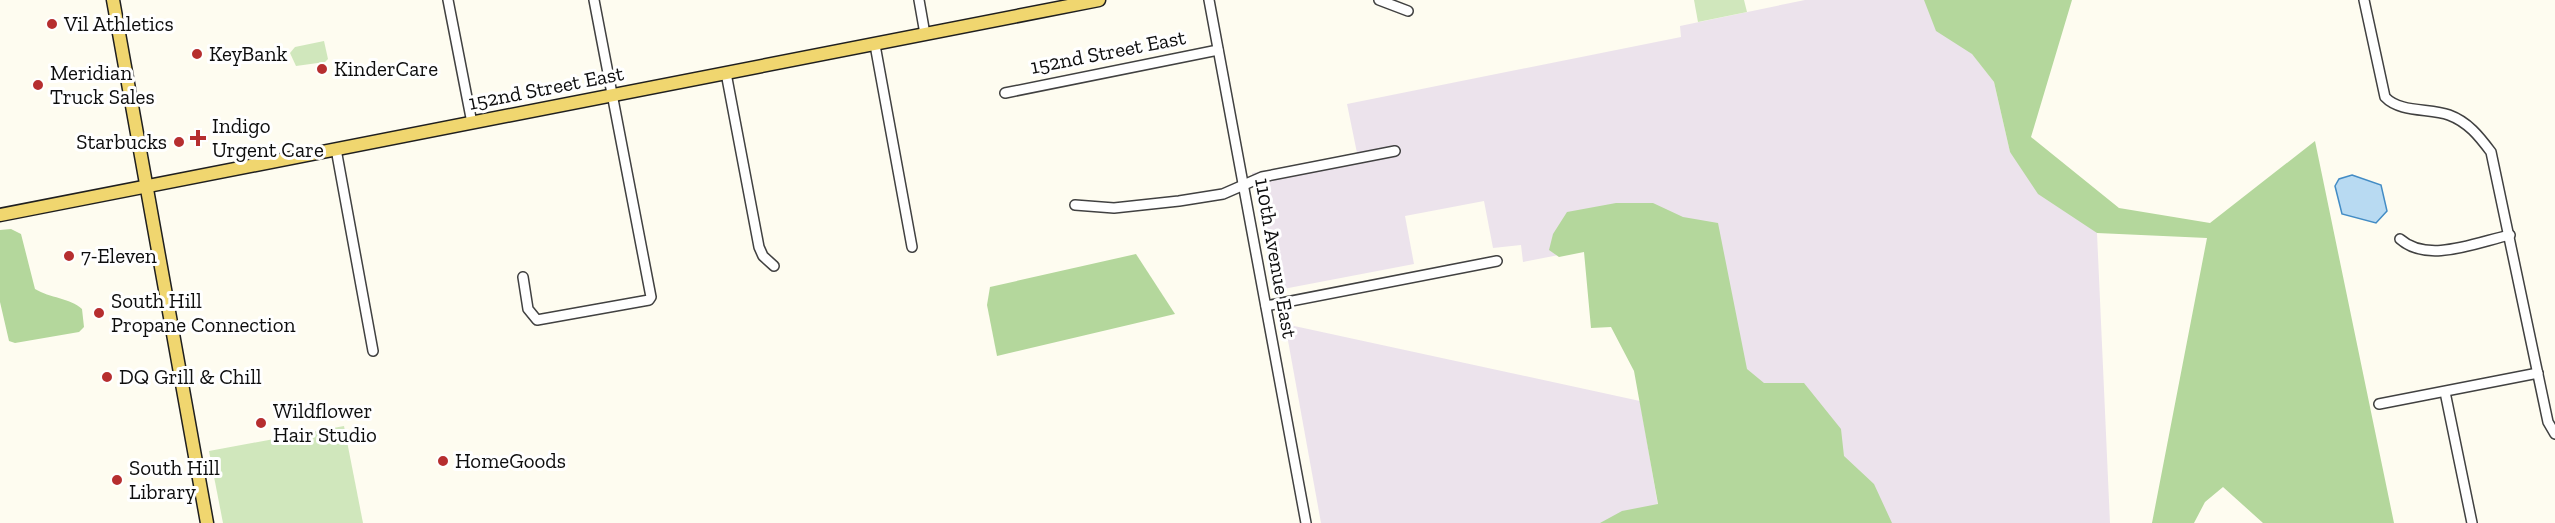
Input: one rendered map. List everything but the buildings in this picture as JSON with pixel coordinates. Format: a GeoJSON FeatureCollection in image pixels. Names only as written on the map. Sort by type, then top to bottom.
{"type":"FeatureCollection","features":[{"type":"Feature","properties":{"kind":"main road"},"geometry":{"type":"LineString","coordinates":[[113,0],[207,523]]}},
{"type":"Feature","properties":{"kind":"main road","name":"152nd Street East"},"geometry":{"type":"LineString","coordinates":[[0,215],[1100,0]]}},
{"type":"Feature","properties":{"kind":"street"},"geometry":{"type":"LineString","coordinates":[[448,0],[471,123]]}},
{"type":"Feature","properties":{"kind":"street"},"geometry":{"type":"LineString","coordinates":[[523,277],[528,309],[537,320],[649,300],[651,290],[594,0]]}},
{"type":"Feature","properties":{"kind":"street"},"geometry":{"type":"LineString","coordinates":[[919,0],[926,34]]}},
{"type":"Feature","properties":{"kind":"street","name":"110th Avenue East"},"geometry":{"type":"LineString","coordinates":[[1209,0],[1245,186],[1305,523]]}},
{"type":"Feature","properties":{"kind":"street"},"geometry":{"type":"LineString","coordinates":[[1378,0],[1408,11]]}},
{"type":"Feature","properties":{"kind":"street"},"geometry":{"type":"LineString","coordinates":[[2364,0],[2381,87],[2388,100],[2445,113],[2463,121],[2480,136],[2491,152],[2548,422],[2554,433]]}},
{"type":"Feature","properties":{"kind":"street"},"geometry":{"type":"LineString","coordinates":[[875,45],[912,247]]}},
{"type":"Feature","properties":{"kind":"street","name":"152nd Street East"},"geometry":{"type":"LineString","coordinates":[[1005,93],[1218,50]]}},
{"type":"Feature","properties":{"kind":"street"},"geometry":{"type":"LineString","coordinates":[[726,73],[759,247],[763,256],[774,266]]}},
{"type":"Feature","properties":{"kind":"street"},"geometry":{"type":"LineString","coordinates":[[336,149],[373,351]]}},
{"type":"Feature","properties":{"kind":"street"},"geometry":{"type":"LineString","coordinates":[[1074,205],[1144,206],[1223,194],[1262,177],[1395,151]]}},
{"type":"Feature","properties":{"kind":"street"},"geometry":{"type":"LineString","coordinates":[[2400,238],[2409,247],[2436,251],[2510,234]]}},
{"type":"Feature","properties":{"kind":"street"},"geometry":{"type":"LineString","coordinates":[[1266,306],[1497,261]]}},
{"type":"Feature","properties":{"kind":"street"},"geometry":{"type":"LineString","coordinates":[[2379,404],[2538,373]]}},
{"type":"Feature","properties":{"kind":"street"},"geometry":{"type":"LineString","coordinates":[[2445,392],[2472,523]]}},
{"type":"Feature","properties":{"kind":"shaded area"},"geometry":{"type":"Polygon","coordinates":[[[1805,0],[1931,0],[1994,82],[2010,152],[2097,233],[2110,523],[1851,523],[1610,245],[1523,262],[1521,245],[1493,248],[1484,201],[1405,216],[1414,264],[1278,290],[1252,173],[1357,153],[1347,104],[1681,37],[1680,26],[1805,0]]]}},
{"type":"Feature","properties":{"kind":"shaded area"},"geometry":{"type":"Polygon","coordinates":[[[1285,324],[1640,401],[1661,523],[1321,523],[1285,324]]]}},
{"type":"Feature","properties":{"kind":"green space"},"geometry":{"type":"Polygon","coordinates":[[[1694,0],[1744,0],[1747,12],[1698,22],[1694,0]]]}},
{"type":"Feature","properties":{"kind":"green space"},"geometry":{"type":"Polygon","coordinates":[[[1924,0],[2072,0],[2031,137],[2119,208],[2210,223],[2315,141],[2394,523],[2263,523],[2223,487],[2205,502],[2194,523],[2152,523],[2207,238],[2097,233],[2038,194],[2010,152],[1994,82],[1972,54],[1936,31],[1924,0]]]}},
{"type":"Feature","properties":{"kind":"green space"},"geometry":{"type":"Polygon","coordinates":[[[324,41],[328,59],[325,62],[296,66],[290,53],[295,47],[324,41]]]}},
{"type":"Feature","properties":{"kind":"green space"},"geometry":{"type":"Polygon","coordinates":[[[1616,203],[1653,203],[1683,217],[1718,223],[1747,369],[1764,383],[1804,383],[1841,429],[1844,456],[1874,484],[1892,523],[1600,523],[1622,511],[1658,504],[1634,371],[1611,327],[1591,328],[1584,252],[1559,257],[1549,250],[1553,234],[1567,212],[1616,203]]]}},
{"type":"Feature","properties":{"kind":"green space"},"geometry":{"type":"Polygon","coordinates":[[[11,229],[21,234],[35,289],[72,302],[82,309],[84,327],[79,332],[15,343],[9,341],[0,302],[0,230],[11,229]]]}},
{"type":"Feature","properties":{"kind":"green space"},"geometry":{"type":"Polygon","coordinates":[[[1136,254],[1175,314],[997,356],[987,305],[990,287],[1136,254]]]}},
{"type":"Feature","properties":{"kind":"green space"},"geometry":{"type":"Polygon","coordinates":[[[344,426],[363,523],[223,523],[209,451],[344,426]]]}},
{"type":"Feature","properties":{"kind":"water"},"geometry":{"type":"Polygon","coordinates":[[[2352,175],[2381,185],[2387,211],[2376,223],[2342,214],[2335,186],[2339,179],[2352,175]]]}},
{"type":"Feature","properties":{"kind":"place","name":"Vil Athletics"},"geometry":{"type":"Point","coordinates":[52,24]}},
{"type":"Feature","properties":{"kind":"place","name":"KeyBank"},"geometry":{"type":"Point","coordinates":[197,54]}},
{"type":"Feature","properties":{"kind":"place","name":"KinderCare"},"geometry":{"type":"Point","coordinates":[322,69]}},
{"type":"Feature","properties":{"kind":"place","name":"Meridian Truck Sales"},"geometry":{"type":"Point","coordinates":[38,85]}},
{"type":"Feature","properties":{"kind":"place","name":"Indigo Urgent Care"},"geometry":{"type":"Point","coordinates":[198,138]}},
{"type":"Feature","properties":{"kind":"place","name":"Starbucks"},"geometry":{"type":"Point","coordinates":[179,142]}},
{"type":"Feature","properties":{"kind":"place","name":"7-Eleven"},"geometry":{"type":"Point","coordinates":[69,256]}},
{"type":"Feature","properties":{"kind":"place","name":"South Hill Propane Connection"},"geometry":{"type":"Point","coordinates":[99,313]}},
{"type":"Feature","properties":{"kind":"place","name":"DQ Grill & Chill"},"geometry":{"type":"Point","coordinates":[107,377]}},
{"type":"Feature","properties":{"kind":"place","name":"Wildflower Hair Studio"},"geometry":{"type":"Point","coordinates":[261,423]}},
{"type":"Feature","properties":{"kind":"place","name":"HomeGoods"},"geometry":{"type":"Point","coordinates":[443,461]}},
{"type":"Feature","properties":{"kind":"place","name":"South Hill Library"},"geometry":{"type":"Point","coordinates":[117,480]}}]}
